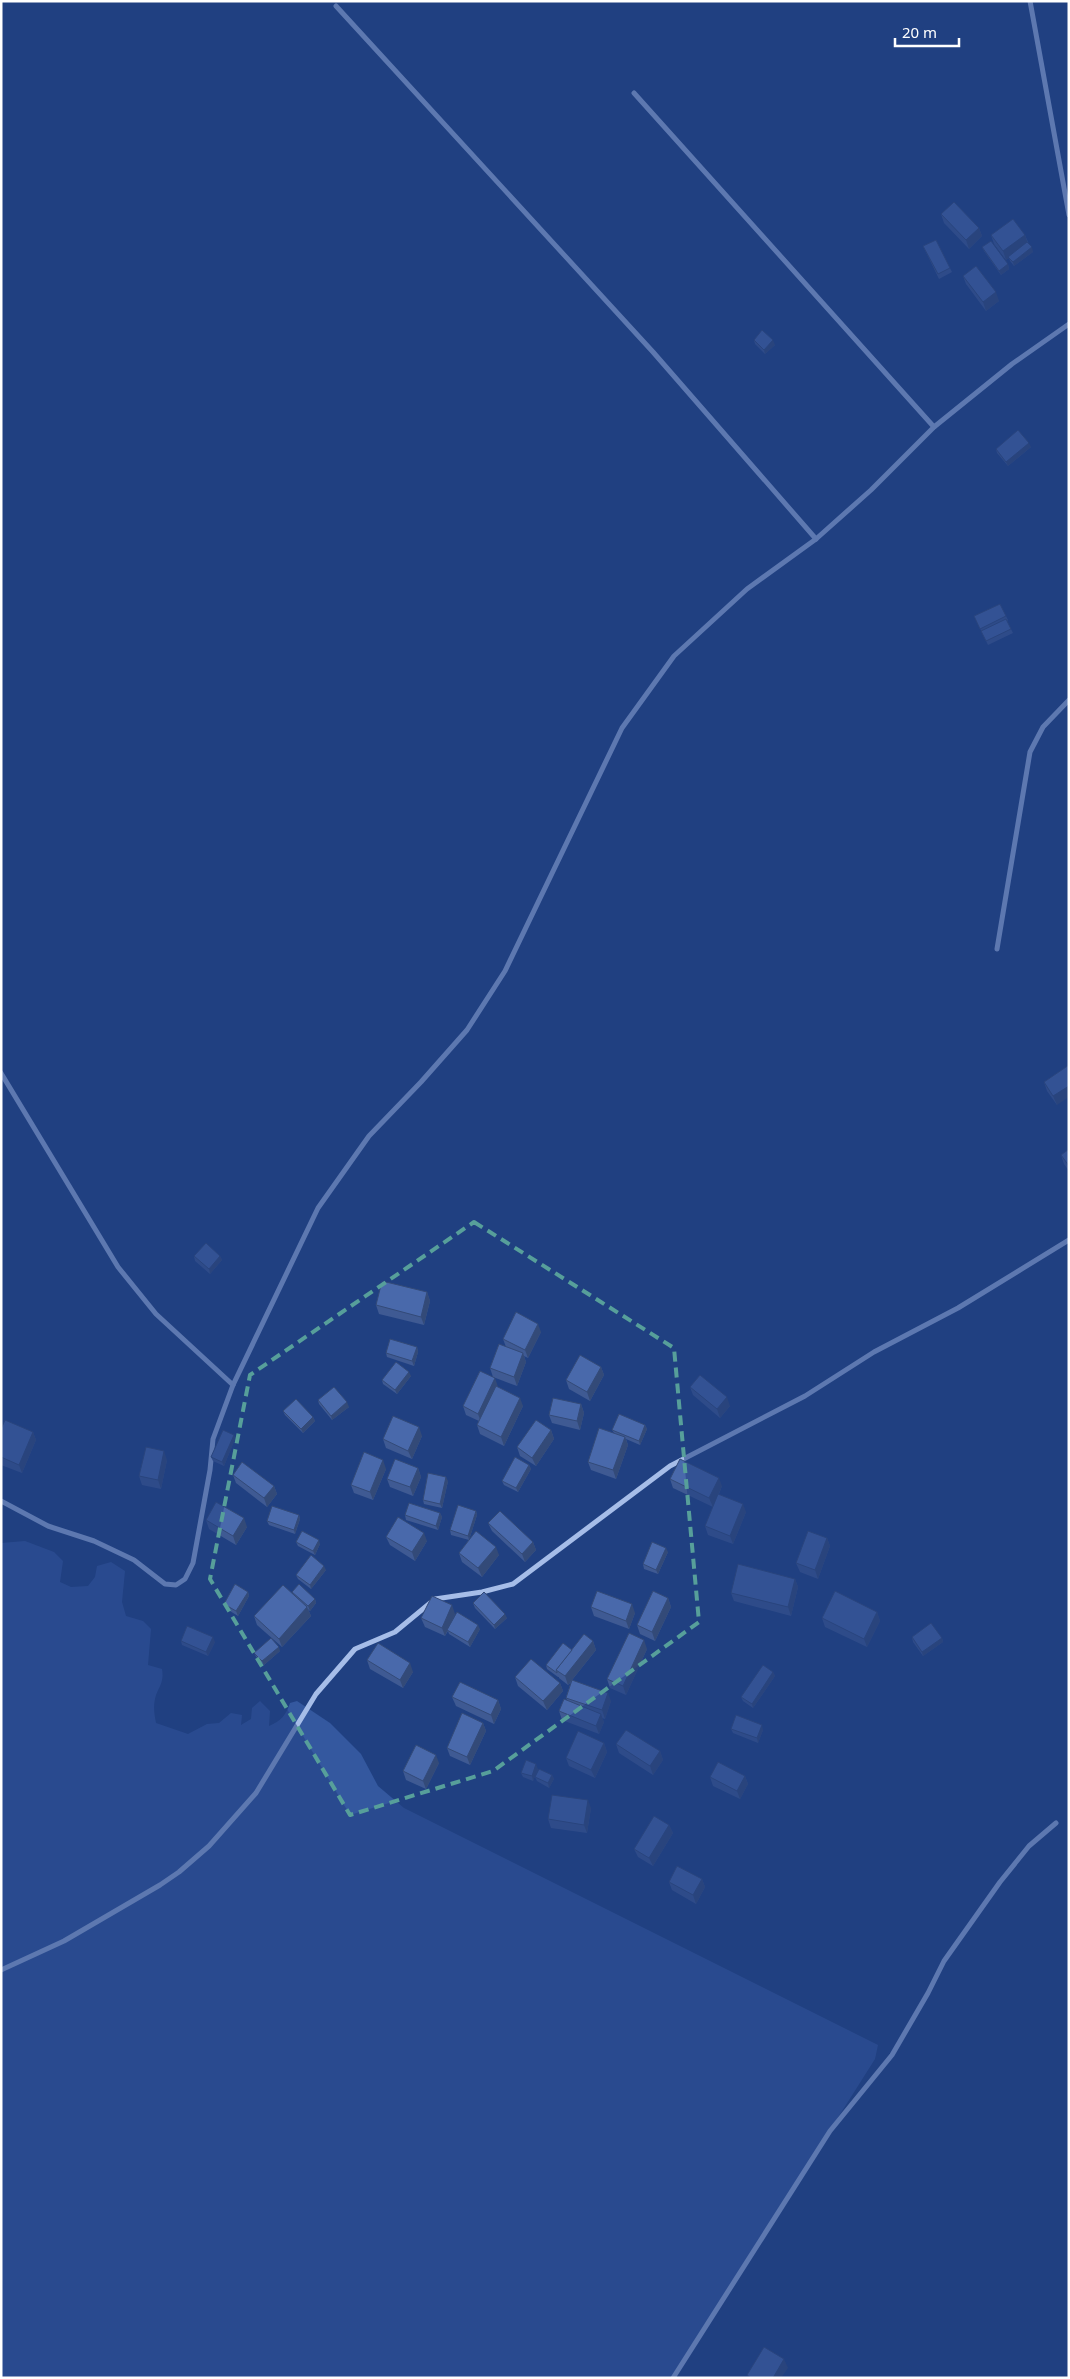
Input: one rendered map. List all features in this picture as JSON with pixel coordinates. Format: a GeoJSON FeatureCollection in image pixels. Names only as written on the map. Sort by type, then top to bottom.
{"type":"FeatureCollection","features":[{"type":"Feature","properties":{"kind":"street"},"geometry":{"type":"LineString","coordinates":[[1030,1],[1069,215]]}},
{"type":"Feature","properties":{"kind":"street"},"geometry":{"type":"LineString","coordinates":[[336,6],[640,337],[816,539]]}},
{"type":"Feature","properties":{"kind":"street"},"geometry":{"type":"LineString","coordinates":[[634,93],[934,427]]}},
{"type":"Feature","properties":{"kind":"street"},"geometry":{"type":"LineString","coordinates":[[1,1501],[48,1526],[94,1542],[134,1560],[165,1584],[176,1584],[185,1578],[194,1563],[210,1470],[212,1439],[233,1385],[318,1208],[369,1136],[421,1082],[467,1030],[505,971],[622,728],[674,656],[747,589],[816,539],[871,490],[934,427],[1012,364],[1069,324]]}},
{"type":"Feature","properties":{"kind":"street"},"geometry":{"type":"LineString","coordinates":[[996,949],[1030,752],[1043,727],[1069,700]]}},
{"type":"Feature","properties":{"kind":"street"},"geometry":{"type":"LineString","coordinates":[[1,1073],[118,1267],[156,1314],[233,1385]]}},
{"type":"Feature","properties":{"kind":"street"},"geometry":{"type":"LineString","coordinates":[[1,1970],[64,1941],[160,1885],[209,1846],[256,1794],[316,1694],[356,1649],[395,1632],[435,1599],[482,1592],[513,1584],[670,1466],[805,1396],[874,1352],[958,1308],[1069,1240]]}},
{"type":"Feature","properties":{"kind":"street"},"geometry":{"type":"LineString","coordinates":[[674,2378],[830,2131],[892,2054],[928,1994],[944,1961],[1029,1846],[1056,1823]]}},
{"type":"Feature","properties":{"kind":"highlighted area"},"geometry":{"type":"Polygon","coordinates":[[[474,1222],[674,1348],[699,1622],[493,1771],[350,1815],[210,1579],[250,1375],[474,1222]]]}},
{"type":"Feature","properties":{"kind":"shaded area"},"geometry":{"type":"Polygon","coordinates":[[[25,1541],[54,1552],[63,1561],[60,1582],[71,1587],[88,1586],[95,1577],[97,1566],[111,1562],[125,1571],[122,1602],[126,1616],[143,1621],[151,1629],[148,1665],[162,1669],[162,1680],[154,1702],[156,1723],[188,1734],[207,1724],[219,1723],[231,1713],[242,1715],[241,1725],[251,1719],[252,1708],[260,1701],[270,1711],[269,1726],[283,1717],[290,1703],[297,1701],[330,1723],[361,1754],[378,1786],[404,1808],[878,2045],[875,2059],[673,2378],[1,2378],[1,1543],[25,1541]]]}},
{"type":"Feature","properties":{"kind":"building"},"geometry":{"type":"Polygon","coordinates":[[[954,202],[979,228],[966,240],[941,214],[954,202]]]}},
{"type":"Feature","properties":{"kind":"building"},"geometry":{"type":"Polygon","coordinates":[[[1013,219],[1025,235],[1003,251],[991,235],[1013,219]]]}},
{"type":"Feature","properties":{"kind":"building"},"geometry":{"type":"Polygon","coordinates":[[[936,240],[950,268],[938,274],[923,246],[936,240]]]}},
{"type":"Feature","properties":{"kind":"building"},"geometry":{"type":"Polygon","coordinates":[[[991,241],[1008,264],[999,271],[982,247],[991,241]]]}},
{"type":"Feature","properties":{"kind":"building"},"geometry":{"type":"Polygon","coordinates":[[[1027,242],[1032,247],[1013,262],[1008,257],[1027,242]]]}},
{"type":"Feature","properties":{"kind":"building"},"geometry":{"type":"Polygon","coordinates":[[[976,266],[996,292],[983,302],[963,276],[976,266]]]}},
{"type":"Feature","properties":{"kind":"building"},"geometry":{"type":"Polygon","coordinates":[[[762,330],[773,340],[764,350],[754,340],[762,330]]]}},
{"type":"Feature","properties":{"kind":"building"},"geometry":{"type":"Polygon","coordinates":[[[1018,430],[1029,443],[1006,462],[996,449],[1018,430]]]}},
{"type":"Feature","properties":{"kind":"building"},"geometry":{"type":"Polygon","coordinates":[[[1000,604],[1006,616],[980,629],[974,616],[1000,604]]]}},
{"type":"Feature","properties":{"kind":"building"},"geometry":{"type":"Polygon","coordinates":[[[1006,619],[1011,629],[986,641],[981,631],[1006,619]]]}},
{"type":"Feature","properties":{"kind":"building"},"geometry":{"type":"Polygon","coordinates":[[[1069,1065],[1069,1086],[1053,1096],[1044,1082],[1069,1065]]]}},
{"type":"Feature","properties":{"kind":"building"},"geometry":{"type":"Polygon","coordinates":[[[1069,1149],[1069,1166],[1061,1155],[1069,1149]]]}},
{"type":"Feature","properties":{"kind":"building"},"geometry":{"type":"Polygon","coordinates":[[[206,1243],[220,1256],[209,1269],[194,1256],[206,1243]]]}},
{"type":"Feature","properties":{"kind":"building"},"geometry":{"type":"Polygon","coordinates":[[[382,1281],[427,1292],[421,1317],[376,1305],[382,1281]]]}},
{"type":"Feature","properties":{"kind":"building"},"geometry":{"type":"Polygon","coordinates":[[[516,1312],[538,1324],[525,1350],[503,1339],[516,1312]]]}},
{"type":"Feature","properties":{"kind":"building"},"geometry":{"type":"Polygon","coordinates":[[[390,1339],[417,1347],[412,1361],[386,1353],[390,1339]]]}},
{"type":"Feature","properties":{"kind":"building"},"geometry":{"type":"Polygon","coordinates":[[[499,1344],[523,1353],[514,1377],[490,1368],[499,1344]]]}},
{"type":"Feature","properties":{"kind":"building"},"geometry":{"type":"Polygon","coordinates":[[[580,1355],[601,1367],[587,1392],[566,1380],[580,1355]]]}},
{"type":"Feature","properties":{"kind":"building"},"geometry":{"type":"Polygon","coordinates":[[[396,1362],[409,1372],[395,1390],[382,1380],[396,1362]]]}},
{"type":"Feature","properties":{"kind":"building"},"geometry":{"type":"Polygon","coordinates":[[[480,1371],[495,1378],[478,1414],[463,1406],[480,1371]]]}},
{"type":"Feature","properties":{"kind":"building"},"geometry":{"type":"Polygon","coordinates":[[[700,1375],[727,1397],[717,1409],[690,1387],[700,1375]]]}},
{"type":"Feature","properties":{"kind":"building"},"geometry":{"type":"Polygon","coordinates":[[[496,1386],[520,1398],[501,1437],[477,1425],[496,1386]]]}},
{"type":"Feature","properties":{"kind":"building"},"geometry":{"type":"Polygon","coordinates":[[[334,1387],[347,1402],[331,1416],[318,1400],[334,1387]]]}},
{"type":"Feature","properties":{"kind":"building"},"geometry":{"type":"Polygon","coordinates":[[[553,1398],[581,1404],[577,1421],[549,1415],[553,1398]]]}},
{"type":"Feature","properties":{"kind":"building"},"geometry":{"type":"Polygon","coordinates":[[[296,1399],[313,1417],[301,1429],[283,1411],[296,1399]]]}},
{"type":"Feature","properties":{"kind":"building"},"geometry":{"type":"Polygon","coordinates":[[[619,1414],[645,1425],[639,1441],[612,1430],[619,1414]]]}},
{"type":"Feature","properties":{"kind":"building"},"geometry":{"type":"Polygon","coordinates":[[[393,1416],[419,1427],[408,1451],[383,1439],[393,1416]]]}},
{"type":"Feature","properties":{"kind":"building"},"geometry":{"type":"Polygon","coordinates":[[[5,1420],[33,1432],[19,1465],[1,1457],[1,1429],[5,1420]]]}},
{"type":"Feature","properties":{"kind":"building"},"geometry":{"type":"Polygon","coordinates":[[[536,1420],[551,1430],[532,1458],[517,1447],[536,1420]]]}},
{"type":"Feature","properties":{"kind":"building"},"geometry":{"type":"Polygon","coordinates":[[[599,1428],[625,1437],[613,1470],[588,1462],[599,1428]]]}},
{"type":"Feature","properties":{"kind":"building"},"geometry":{"type":"Polygon","coordinates":[[[223,1430],[234,1435],[222,1462],[211,1457],[223,1430]]]}},
{"type":"Feature","properties":{"kind":"building"},"geometry":{"type":"Polygon","coordinates":[[[146,1447],[164,1451],[158,1480],[139,1476],[146,1447]]]}},
{"type":"Feature","properties":{"kind":"building"},"geometry":{"type":"Polygon","coordinates":[[[364,1452],[383,1460],[370,1492],[351,1485],[364,1452]]]}},
{"type":"Feature","properties":{"kind":"building"},"geometry":{"type":"Polygon","coordinates":[[[515,1457],[529,1465],[516,1488],[502,1481],[515,1457]]]}},
{"type":"Feature","properties":{"kind":"building"},"geometry":{"type":"Polygon","coordinates":[[[395,1459],[418,1468],[410,1487],[387,1479],[395,1459]]]}},
{"type":"Feature","properties":{"kind":"building"},"geometry":{"type":"Polygon","coordinates":[[[680,1459],[719,1478],[709,1498],[670,1479],[680,1459]]]}},
{"type":"Feature","properties":{"kind":"building"},"geometry":{"type":"Polygon","coordinates":[[[242,1462],[274,1486],[264,1498],[233,1475],[242,1462]]]}},
{"type":"Feature","properties":{"kind":"building"},"geometry":{"type":"Polygon","coordinates":[[[428,1473],[446,1477],[440,1504],[423,1500],[428,1473]]]}},
{"type":"Feature","properties":{"kind":"building"},"geometry":{"type":"Polygon","coordinates":[[[718,1494],[743,1504],[730,1536],[705,1526],[718,1494]]]}},
{"type":"Feature","properties":{"kind":"building"},"geometry":{"type":"Polygon","coordinates":[[[216,1502],[244,1518],[233,1536],[206,1520],[216,1502]]]}},
{"type":"Feature","properties":{"kind":"building"},"geometry":{"type":"Polygon","coordinates":[[[409,1503],[440,1513],[436,1526],[405,1515],[409,1503]]]}},
{"type":"Feature","properties":{"kind":"building"},"geometry":{"type":"Polygon","coordinates":[[[458,1505],[476,1511],[468,1536],[450,1530],[458,1505]]]}},
{"type":"Feature","properties":{"kind":"building"},"geometry":{"type":"Polygon","coordinates":[[[272,1506],[299,1515],[294,1530],[267,1521],[272,1506]]]}},
{"type":"Feature","properties":{"kind":"building"},"geometry":{"type":"Polygon","coordinates":[[[500,1511],[533,1542],[522,1554],[488,1523],[500,1511]]]}},
{"type":"Feature","properties":{"kind":"building"},"geometry":{"type":"Polygon","coordinates":[[[398,1517],[424,1533],[412,1552],[386,1537],[398,1517]]]}},
{"type":"Feature","properties":{"kind":"building"},"geometry":{"type":"Polygon","coordinates":[[[302,1531],[319,1540],[313,1551],[296,1542],[302,1531]]]}},
{"type":"Feature","properties":{"kind":"building"},"geometry":{"type":"Polygon","coordinates":[[[476,1531],[496,1547],[478,1568],[459,1553],[476,1531]]]}},
{"type":"Feature","properties":{"kind":"building"},"geometry":{"type":"Polygon","coordinates":[[[808,1531],[827,1538],[815,1570],[796,1563],[808,1531]]]}},
{"type":"Feature","properties":{"kind":"building"},"geometry":{"type":"Polygon","coordinates":[[[652,1542],[666,1548],[656,1570],[643,1564],[652,1542]]]}},
{"type":"Feature","properties":{"kind":"building"},"geometry":{"type":"Polygon","coordinates":[[[311,1555],[324,1566],[310,1585],[296,1575],[311,1555]]]}},
{"type":"Feature","properties":{"kind":"building"},"geometry":{"type":"Polygon","coordinates":[[[738,1564],[795,1579],[788,1607],[731,1593],[738,1564]]]}},
{"type":"Feature","properties":{"kind":"building"},"geometry":{"type":"Polygon","coordinates":[[[235,1584],[248,1592],[236,1611],[224,1604],[235,1584]]]}},
{"type":"Feature","properties":{"kind":"building"},"geometry":{"type":"Polygon","coordinates":[[[299,1584],[315,1599],[308,1606],[292,1592],[299,1584]]]}},
{"type":"Feature","properties":{"kind":"building"},"geometry":{"type":"Polygon","coordinates":[[[283,1585],[307,1607],[279,1639],[254,1616],[283,1585]]]}},
{"type":"Feature","properties":{"kind":"building"},"geometry":{"type":"Polygon","coordinates":[[[597,1591],[632,1604],[626,1621],[591,1607],[597,1591]]]}},
{"type":"Feature","properties":{"kind":"building"},"geometry":{"type":"Polygon","coordinates":[[[653,1591],[668,1598],[652,1632],[637,1625],[653,1591]]]}},
{"type":"Feature","properties":{"kind":"building"},"geometry":{"type":"Polygon","coordinates":[[[835,1591],[877,1612],[864,1639],[822,1618],[835,1591]]]}},
{"type":"Feature","properties":{"kind":"building"},"geometry":{"type":"Polygon","coordinates":[[[484,1592],[505,1614],[494,1625],[473,1603],[484,1592]]]}},
{"type":"Feature","properties":{"kind":"building"},"geometry":{"type":"Polygon","coordinates":[[[432,1596],[452,1605],[442,1628],[421,1618],[432,1596]]]}},
{"type":"Feature","properties":{"kind":"building"},"geometry":{"type":"Polygon","coordinates":[[[457,1612],[478,1625],[468,1642],[447,1630],[457,1612]]]}},
{"type":"Feature","properties":{"kind":"building"},"geometry":{"type":"Polygon","coordinates":[[[931,1623],[942,1638],[922,1652],[912,1637],[931,1623]]]}},
{"type":"Feature","properties":{"kind":"building"},"geometry":{"type":"Polygon","coordinates":[[[187,1626],[213,1637],[206,1652],[181,1641],[187,1626]]]}},
{"type":"Feature","properties":{"kind":"building"},"geometry":{"type":"Polygon","coordinates":[[[629,1633],[644,1640],[623,1686],[607,1679],[629,1633]]]}},
{"type":"Feature","properties":{"kind":"building"},"geometry":{"type":"Polygon","coordinates":[[[584,1634],[593,1641],[565,1676],[556,1670],[584,1634]]]}},
{"type":"Feature","properties":{"kind":"building"},"geometry":{"type":"Polygon","coordinates":[[[271,1638],[279,1647],[262,1661],[254,1653],[271,1638]]]}},
{"type":"Feature","properties":{"kind":"building"},"geometry":{"type":"Polygon","coordinates":[[[378,1643],[410,1663],[400,1680],[367,1660],[378,1643]]]}},
{"type":"Feature","properties":{"kind":"building"},"geometry":{"type":"Polygon","coordinates":[[[563,1643],[572,1650],[556,1670],[557,1673],[546,1665],[563,1643]]]}},
{"type":"Feature","properties":{"kind":"building"},"geometry":{"type":"Polygon","coordinates":[[[531,1659],[560,1683],[543,1701],[515,1677],[531,1659]]]}},
{"type":"Feature","properties":{"kind":"building"},"geometry":{"type":"Polygon","coordinates":[[[763,1665],[773,1672],[752,1704],[741,1697],[763,1665]]]}},
{"type":"Feature","properties":{"kind":"building"},"geometry":{"type":"Polygon","coordinates":[[[572,1680],[608,1693],[602,1710],[566,1698],[572,1680]]]}},
{"type":"Feature","properties":{"kind":"building"},"geometry":{"type":"Polygon","coordinates":[[[460,1682],[498,1700],[491,1715],[452,1697],[460,1682]]]}},
{"type":"Feature","properties":{"kind":"building"},"geometry":{"type":"Polygon","coordinates":[[[564,1699],[601,1714],[596,1726],[559,1711],[564,1699]]]}},
{"type":"Feature","properties":{"kind":"building"},"geometry":{"type":"Polygon","coordinates":[[[462,1713],[483,1723],[467,1757],[447,1748],[462,1713]]]}},
{"type":"Feature","properties":{"kind":"building"},"geometry":{"type":"Polygon","coordinates":[[[736,1715],[762,1725],[757,1738],[731,1729],[736,1715]]]}},
{"type":"Feature","properties":{"kind":"building"},"geometry":{"type":"Polygon","coordinates":[[[626,1730],[660,1751],[650,1766],[616,1744],[626,1730]]]}},
{"type":"Feature","properties":{"kind":"building"},"geometry":{"type":"Polygon","coordinates":[[[578,1731],[604,1743],[591,1770],[566,1758],[578,1731]]]}},
{"type":"Feature","properties":{"kind":"building"},"geometry":{"type":"Polygon","coordinates":[[[416,1745],[436,1755],[423,1781],[403,1771],[416,1745]]]}},
{"type":"Feature","properties":{"kind":"building"},"geometry":{"type":"Polygon","coordinates":[[[526,1760],[536,1764],[532,1776],[521,1773],[526,1760]]]}},
{"type":"Feature","properties":{"kind":"building"},"geometry":{"type":"Polygon","coordinates":[[[718,1762],[745,1776],[737,1791],[710,1777],[718,1762]]]}},
{"type":"Feature","properties":{"kind":"building"},"geometry":{"type":"Polygon","coordinates":[[[539,1769],[552,1775],[548,1783],[535,1777],[539,1769]]]}},
{"type":"Feature","properties":{"kind":"building"},"geometry":{"type":"Polygon","coordinates":[[[552,1795],[588,1800],[584,1825],[548,1819],[552,1795]]]}},
{"type":"Feature","properties":{"kind":"building"},"geometry":{"type":"Polygon","coordinates":[[[654,1816],[669,1825],[649,1858],[634,1849],[654,1816]]]}},
{"type":"Feature","properties":{"kind":"building"},"geometry":{"type":"Polygon","coordinates":[[[677,1866],[702,1879],[693,1895],[669,1882],[677,1866]]]}},
{"type":"Feature","properties":{"kind":"building"},"geometry":{"type":"Polygon","coordinates":[[[764,2347],[784,2359],[773,2378],[751,2378],[747,2375],[764,2347]]]}}]}
